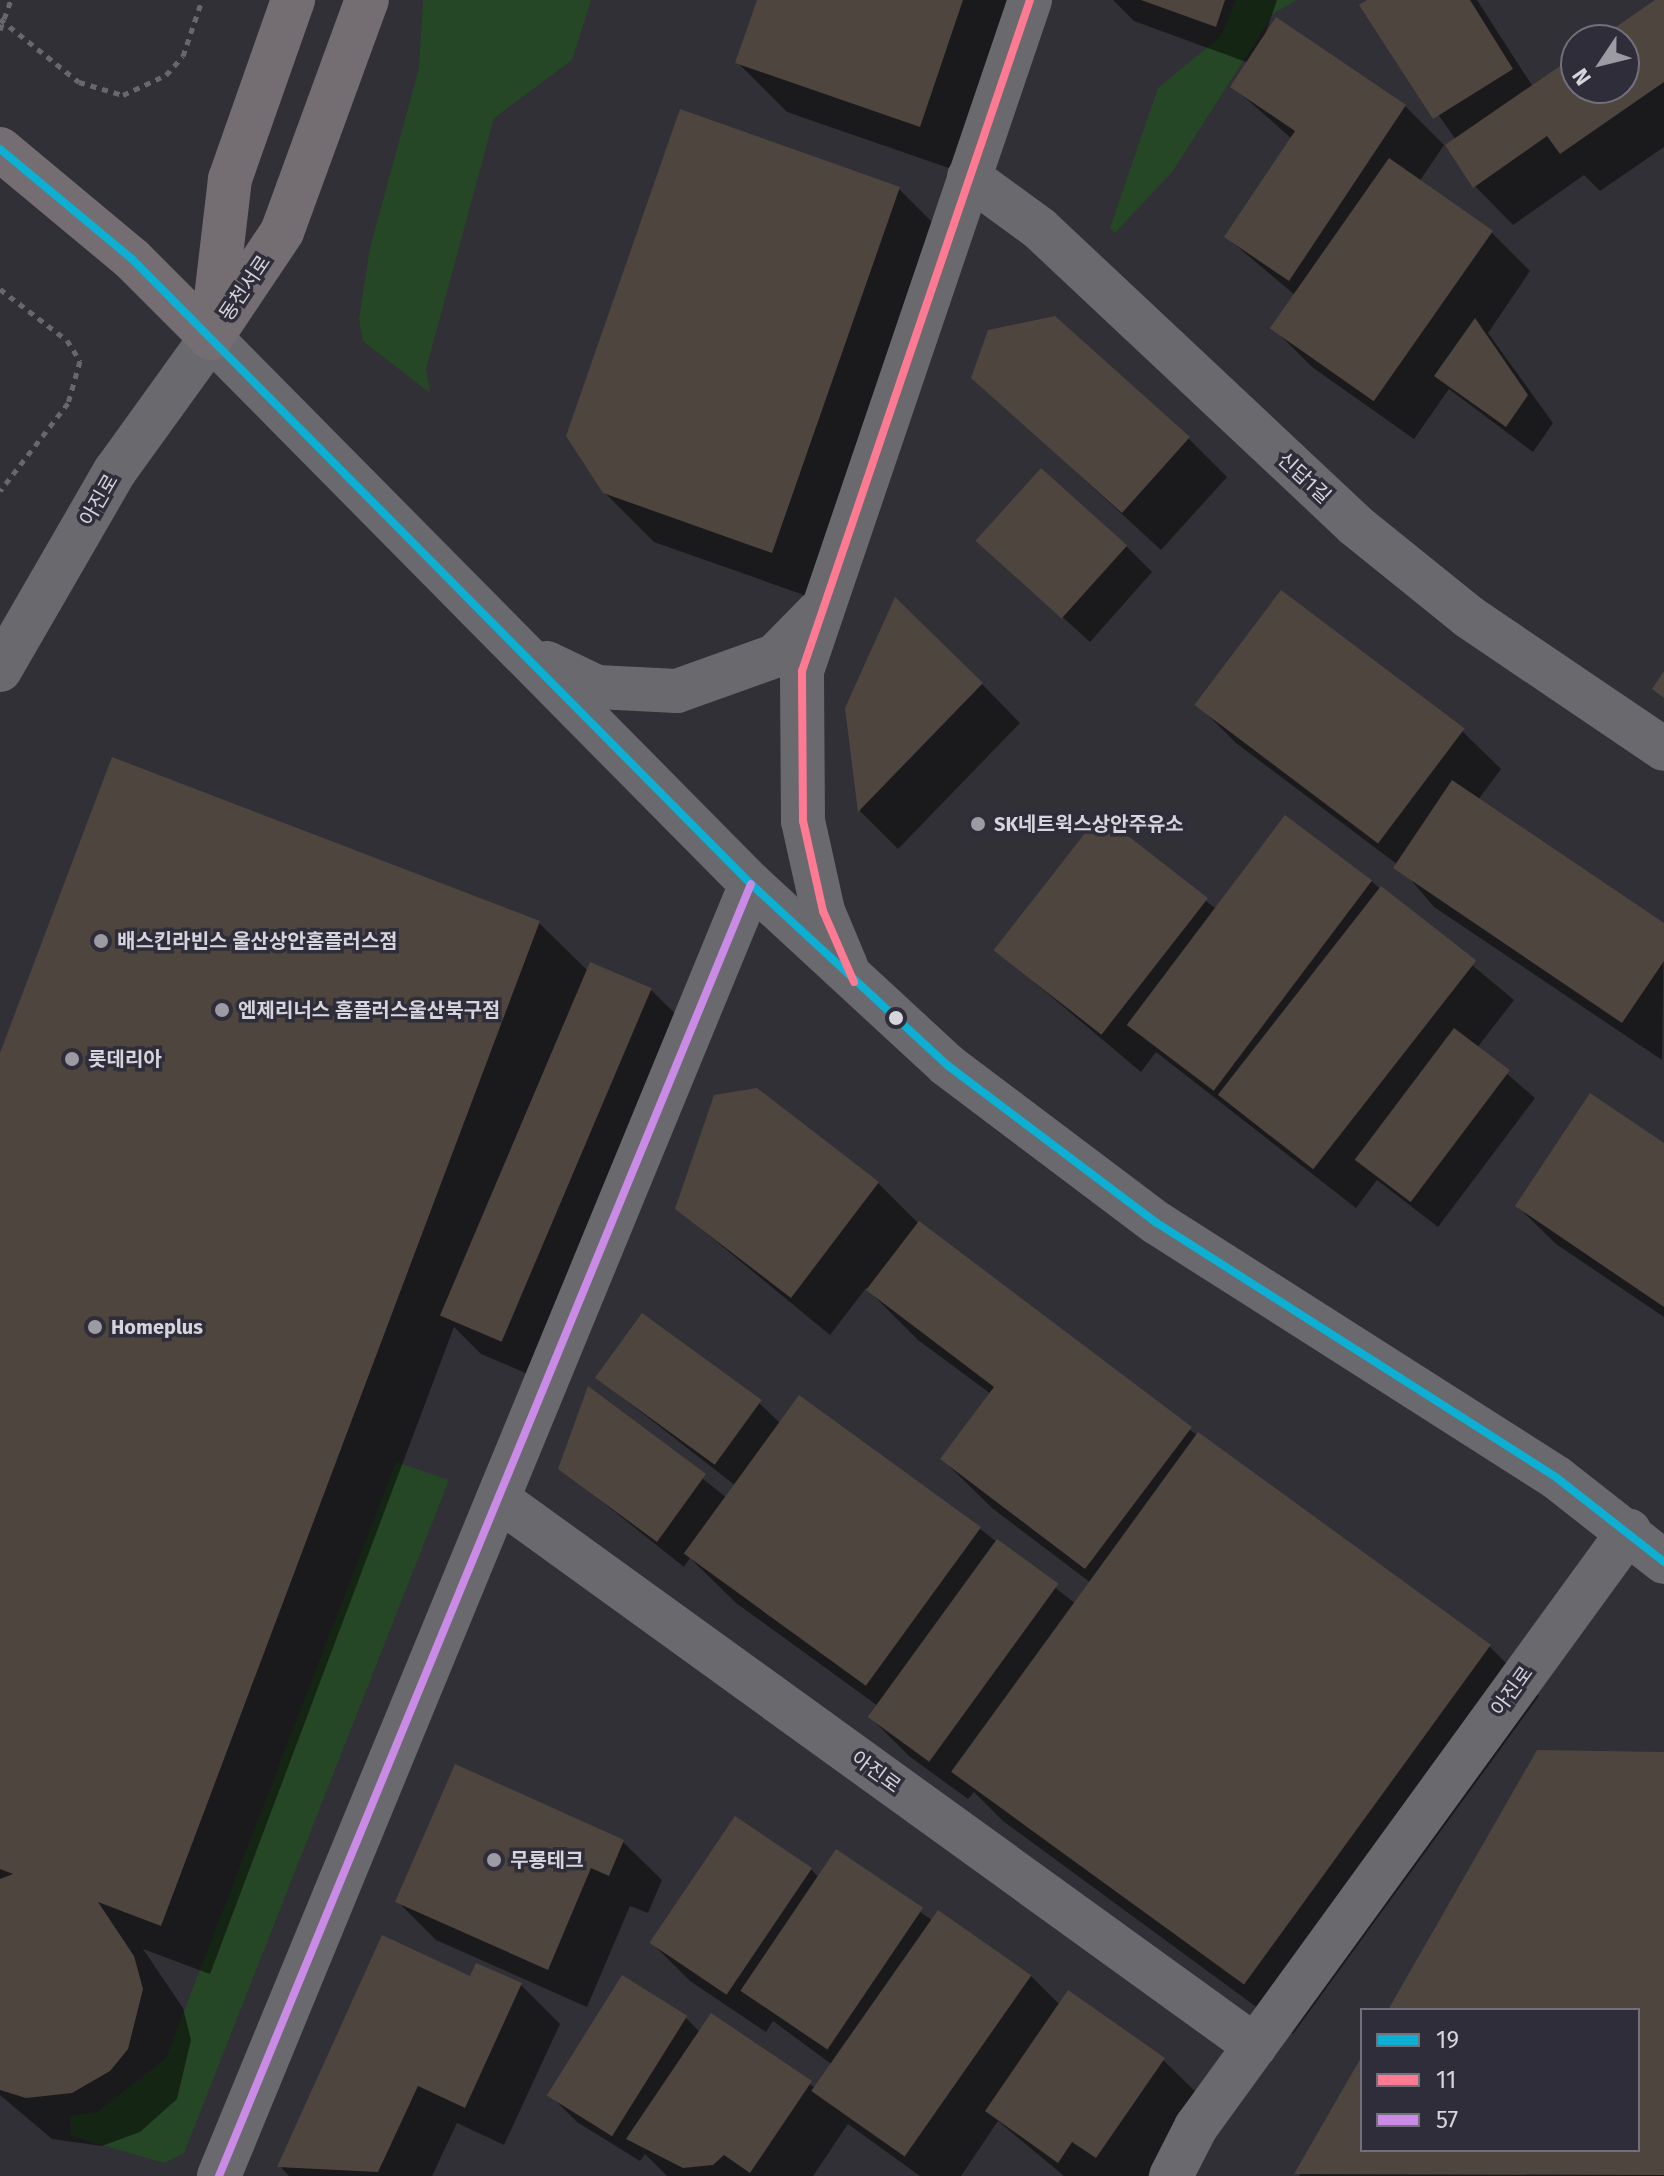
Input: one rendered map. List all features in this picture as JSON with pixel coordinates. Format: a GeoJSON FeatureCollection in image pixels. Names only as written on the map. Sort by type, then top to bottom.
{"type":"FeatureCollection","features":[{"type":"Feature","properties":{"kind":"main road","name":"동천서로"},"geometry":{"type":"LineString","coordinates":[[211,338],[230,179],[293,0]]}},
{"type":"Feature","properties":{"kind":"main road","name":"동천서로"},"geometry":{"type":"LineString","coordinates":[[211,338],[282,232],[367,0]]}},
{"type":"Feature","properties":{"kind":"main road"},"geometry":{"type":"LineString","coordinates":[[0,149],[52,189],[211,338]]}},
{"type":"Feature","properties":{"kind":"street"},"geometry":{"type":"LineString","coordinates":[[854,982],[823,911],[803,821],[798,725],[817,613],[1030,0]]}},
{"type":"Feature","properties":{"kind":"street","name":"신답1길"},"geometry":{"type":"LineString","coordinates":[[969,177],[1039,228],[1355,525],[1469,617],[1664,749]]}},
{"type":"Feature","properties":{"kind":"street"},"geometry":{"type":"LineString","coordinates":[[211,338],[751,884],[947,1065],[1157,1223],[1467,1417],[1629,1531],[1664,1562]]}},
{"type":"Feature","properties":{"kind":"street","name":"아진로"},"geometry":{"type":"LineString","coordinates":[[0,670],[115,471],[211,338]]}},
{"type":"Feature","properties":{"kind":"street"},"geometry":{"type":"LineString","coordinates":[[511,642],[597,687],[677,691],[775,656],[817,613]]}},
{"type":"Feature","properties":{"kind":"street"},"geometry":{"type":"LineString","coordinates":[[219,2176],[751,884]]}},
{"type":"Feature","properties":{"kind":"street","name":"아진로"},"geometry":{"type":"LineString","coordinates":[[498,1499],[1255,2046]]}},
{"type":"Feature","properties":{"kind":"street","name":"아진로"},"geometry":{"type":"LineString","coordinates":[[1171,2176],[1255,2046],[1629,1531]]}},
{"type":"Feature","properties":{"kind":"path"},"geometry":{"type":"LineString","coordinates":[[0,30],[11,0]]}},
{"type":"Feature","properties":{"kind":"path"},"geometry":{"type":"LineString","coordinates":[[0,19],[79,82],[123,95],[166,75],[183,56],[202,0]]}},
{"type":"Feature","properties":{"kind":"path"},"geometry":{"type":"LineString","coordinates":[[0,289],[67,340],[80,361],[79,382],[0,491]]}},
{"type":"Feature","properties":{"kind":"green space"},"geometry":{"type":"Polygon","coordinates":[[[423,0],[591,0],[572,60],[494,118],[426,369],[430,393],[363,341],[359,319],[370,248],[419,68],[423,0]]]}},
{"type":"Feature","properties":{"kind":"green space"},"geometry":{"type":"Polygon","coordinates":[[[1236,0],[1297,0],[1274,13],[1172,172],[1115,233],[1110,228],[1158,88],[1221,36],[1236,0]]]}},
{"type":"Feature","properties":{"kind":"green space"},"geometry":{"type":"Polygon","coordinates":[[[396,1462],[449,1480],[184,2153],[164,2163],[71,2136],[70,2116],[97,2112],[166,2058],[396,1462]]]}},
{"type":"Feature","properties":{"kind":"building"},"geometry":{"type":"Polygon","coordinates":[[[757,0],[963,0],[920,127],[735,63],[757,0]]]}},
{"type":"Feature","properties":{"kind":"building"},"geometry":{"type":"Polygon","coordinates":[[[1141,0],[1225,0],[1216,27],[1141,0]]]}},
{"type":"Feature","properties":{"kind":"building"},"geometry":{"type":"Polygon","coordinates":[[[1367,0],[1470,0],[1513,69],[1433,119],[1359,5],[1367,0]]]}},
{"type":"Feature","properties":{"kind":"building"},"geometry":{"type":"Polygon","coordinates":[[[1655,0],[1664,0],[1664,82],[1640,99],[1640,24],[1620,24],[1655,0]]]}},
{"type":"Feature","properties":{"kind":"building"},"geometry":{"type":"Polygon","coordinates":[[[1276,17],[1406,105],[1289,281],[1224,237],[1295,131],[1230,87],[1276,17]]]}},
{"type":"Feature","properties":{"kind":"building"},"geometry":{"type":"Polygon","coordinates":[[[1560,66],[1560,104],[1632,104],[1560,154],[1547,136],[1473,188],[1445,145],[1560,66]]]}},
{"type":"Feature","properties":{"kind":"building"},"geometry":{"type":"Polygon","coordinates":[[[680,109],[900,187],[772,553],[603,493],[566,436],[680,109]]]}},
{"type":"Feature","properties":{"kind":"building"},"geometry":{"type":"Polygon","coordinates":[[[1389,158],[1493,231],[1374,401],[1270,328],[1389,158]]]}},
{"type":"Feature","properties":{"kind":"building"},"geometry":{"type":"Polygon","coordinates":[[[1055,316],[1190,437],[1122,513],[971,378],[988,330],[1055,316]]]}},
{"type":"Feature","properties":{"kind":"building"},"geometry":{"type":"Polygon","coordinates":[[[1475,318],[1528,395],[1506,427],[1434,376],[1475,318]]]}},
{"type":"Feature","properties":{"kind":"building"},"geometry":{"type":"Polygon","coordinates":[[[1041,468],[1127,546],[1062,618],[975,541],[1041,468]]]}},
{"type":"Feature","properties":{"kind":"building"},"geometry":{"type":"Polygon","coordinates":[[[1281,590],[1465,728],[1378,843],[1194,705],[1281,590]]]}},
{"type":"Feature","properties":{"kind":"building"},"geometry":{"type":"Polygon","coordinates":[[[895,597],[983,683],[858,812],[845,708],[895,597]]]}},
{"type":"Feature","properties":{"kind":"building"},"geometry":{"type":"Polygon","coordinates":[[[1664,671],[1664,698],[1652,689],[1664,671]]]}},
{"type":"Feature","properties":{"kind":"building"},"geometry":{"type":"Polygon","coordinates":[[[112,757],[540,921],[161,1926],[98,1902],[134,1956],[143,1989],[128,2049],[110,2071],[72,2093],[26,2098],[0,2090],[0,1879],[13,1874],[0,1869],[0,1053],[112,757]]]}},
{"type":"Feature","properties":{"kind":"building"},"geometry":{"type":"Polygon","coordinates":[[[1452,780],[1664,923],[1664,961],[1622,1023],[1393,868],[1452,780]]]}},
{"type":"Feature","properties":{"kind":"building"},"geometry":{"type":"Polygon","coordinates":[[[1100,814],[1208,898],[1101,1035],[993,950],[1100,814]]]}},
{"type":"Feature","properties":{"kind":"building"},"geometry":{"type":"Polygon","coordinates":[[[1285,815],[1372,881],[1214,1091],[1127,1025],[1285,815]]]}},
{"type":"Feature","properties":{"kind":"building"},"geometry":{"type":"Polygon","coordinates":[[[1381,886],[1476,960],[1313,1169],[1218,1095],[1381,886]]]}},
{"type":"Feature","properties":{"kind":"building"},"geometry":{"type":"Polygon","coordinates":[[[590,962],[652,988],[502,1342],[440,1315],[590,962]]]}},
{"type":"Feature","properties":{"kind":"building"},"geometry":{"type":"Polygon","coordinates":[[[1454,1028],[1510,1070],[1411,1202],[1355,1160],[1454,1028]]]}},
{"type":"Feature","properties":{"kind":"building"},"geometry":{"type":"Polygon","coordinates":[[[757,1088],[879,1182],[791,1298],[675,1209],[714,1095],[757,1088]]]}},
{"type":"Feature","properties":{"kind":"building"},"geometry":{"type":"Polygon","coordinates":[[[1590,1093],[1664,1143],[1664,1307],[1515,1206],[1590,1093]]]}},
{"type":"Feature","properties":{"kind":"building"},"geometry":{"type":"Polygon","coordinates":[[[919,1221],[1192,1427],[1085,1569],[940,1459],[994,1387],[866,1290],[919,1221]]]}},
{"type":"Feature","properties":{"kind":"building"},"geometry":{"type":"Polygon","coordinates":[[[642,1313],[762,1400],[715,1465],[595,1378],[642,1313]]]}},
{"type":"Feature","properties":{"kind":"building"},"geometry":{"type":"Polygon","coordinates":[[[588,1386],[706,1474],[657,1542],[558,1469],[588,1386]]]}},
{"type":"Feature","properties":{"kind":"building"},"geometry":{"type":"Polygon","coordinates":[[[799,1395],[981,1527],[866,1686],[684,1554],[799,1395]]]}},
{"type":"Feature","properties":{"kind":"building"},"geometry":{"type":"Polygon","coordinates":[[[1198,1432],[1491,1645],[1244,1985],[951,1772],[1198,1432]]]}},
{"type":"Feature","properties":{"kind":"building"},"geometry":{"type":"Polygon","coordinates":[[[997,1539],[1058,1584],[929,1762],[868,1717],[997,1539]]]}},
{"type":"Feature","properties":{"kind":"building"},"geometry":{"type":"Polygon","coordinates":[[[1537,1750],[1664,1752],[1664,2175],[1294,2174],[1360,2059],[1360,2152],[1640,2152],[1640,2008],[1389,2008],[1537,1750]]]}},
{"type":"Feature","properties":{"kind":"building"},"geometry":{"type":"Polygon","coordinates":[[[455,1764],[624,1840],[609,1876],[591,1868],[548,1970],[395,1902],[455,1764]]]}},
{"type":"Feature","properties":{"kind":"building"},"geometry":{"type":"Polygon","coordinates":[[[735,1816],[812,1868],[727,1995],[649,1943],[735,1816]]]}},
{"type":"Feature","properties":{"kind":"building"},"geometry":{"type":"Polygon","coordinates":[[[836,1849],[923,1908],[827,2049],[740,1991],[836,1849]]]}},
{"type":"Feature","properties":{"kind":"building"},"geometry":{"type":"Polygon","coordinates":[[[938,1910],[1031,1975],[905,2156],[811,2091],[938,1910]]]}},
{"type":"Feature","properties":{"kind":"building"},"geometry":{"type":"Polygon","coordinates":[[[382,1935],[470,1976],[476,1963],[522,1983],[465,2108],[418,2086],[378,2172],[277,2167],[382,1935]]]}},
{"type":"Feature","properties":{"kind":"building"},"geometry":{"type":"Polygon","coordinates":[[[622,1975],[687,2016],[612,2136],[547,2095],[622,1975]]]}},
{"type":"Feature","properties":{"kind":"building"},"geometry":{"type":"Polygon","coordinates":[[[1068,1990],[1165,2058],[1096,2158],[1072,2142],[1058,2163],[985,2111],[1068,1990]]]}},
{"type":"Feature","properties":{"kind":"building"},"geometry":{"type":"Polygon","coordinates":[[[711,2013],[812,2081],[750,2173],[724,2155],[713,2165],[683,2168],[626,2139],[711,2013]]]}},
{"type":"Feature","properties":{"kind":"transit line","name":"11"},"geometry":{"type":"LineString","coordinates":[[854,982],[823,911],[803,821],[802,671],[1030,0]]}},
{"type":"Feature","properties":{"kind":"transit line","name":"19"},"geometry":{"type":"LineString","coordinates":[[0,149],[132,259],[751,884],[947,1065],[1157,1223],[1557,1478],[1664,1562]]}},
{"type":"Feature","properties":{"kind":"transit line","name":"57"},"geometry":{"type":"LineString","coordinates":[[219,2176],[751,884]]}},
{"type":"Feature","properties":{"kind":"place","name":"SK네트윅스상안주유소"},"geometry":{"type":"Point","coordinates":[978,824]}},
{"type":"Feature","properties":{"kind":"place","name":"배스킨라빈스 울산상안홈플러스점"},"geometry":{"type":"Point","coordinates":[101,941]}},
{"type":"Feature","properties":{"kind":"place","name":"엔제리너스 홈플러스울산북구점"},"geometry":{"type":"Point","coordinates":[222,1010]}},
{"type":"Feature","properties":{"kind":"place","name":"롯데리아"},"geometry":{"type":"Point","coordinates":[72,1059]}},
{"type":"Feature","properties":{"kind":"place","name":"Homeplus"},"geometry":{"type":"Point","coordinates":[95,1327]}},
{"type":"Feature","properties":{"kind":"place","name":"무룡테크"},"geometry":{"type":"Point","coordinates":[494,1860]}}]}
